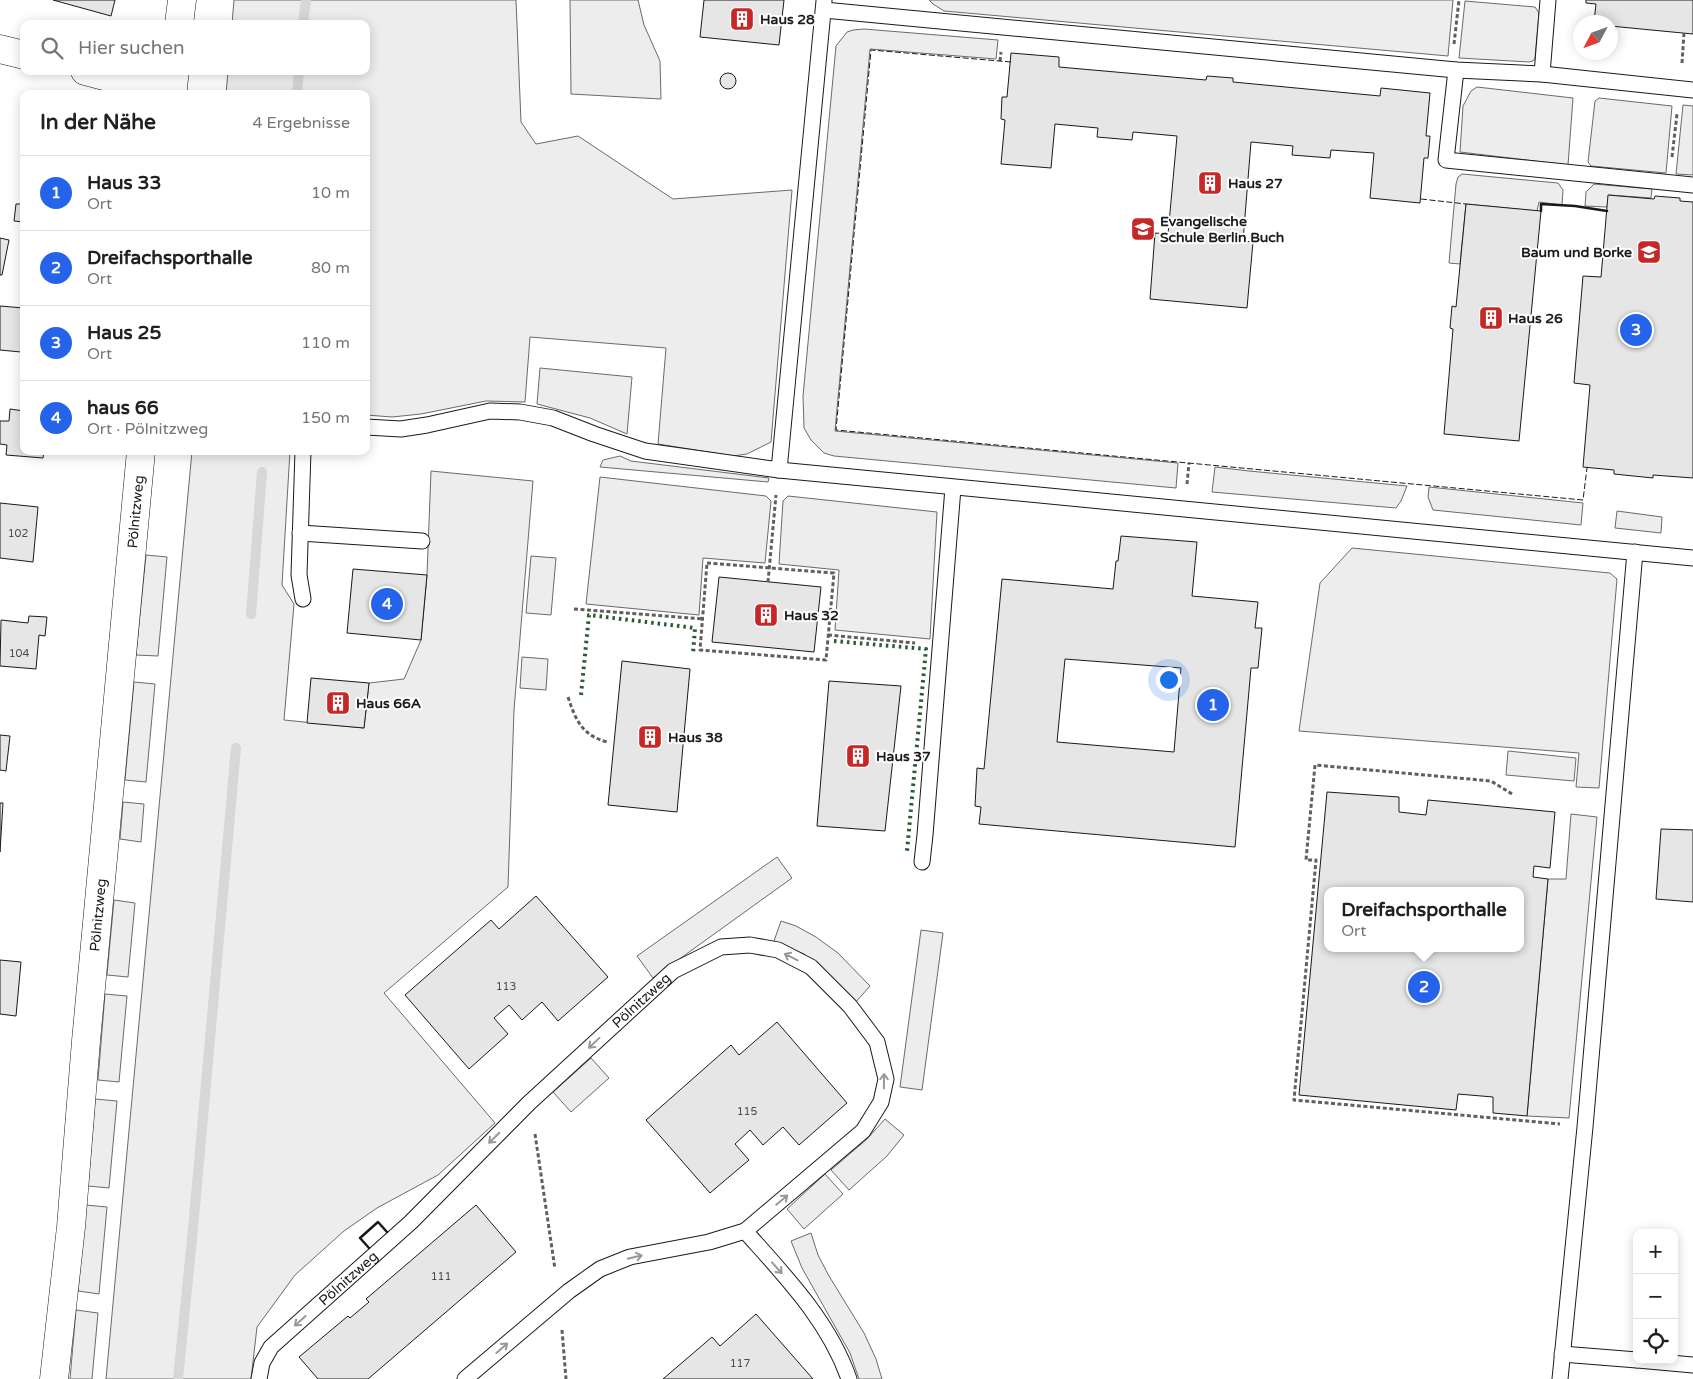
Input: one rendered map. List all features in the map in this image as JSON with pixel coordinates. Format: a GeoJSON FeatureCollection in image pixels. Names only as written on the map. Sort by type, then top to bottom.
{"type":"FeatureCollection","features":[{"type":"Feature","properties":{"kind":"street"},"geometry":{"type":"LineString","coordinates":[[180,20],[182,0]]}},
{"type":"Feature","properties":{"kind":"street"},"geometry":{"type":"LineString","coordinates":[[0,48],[20,54]]}},
{"type":"Feature","properties":{"kind":"street"},"geometry":{"type":"LineString","coordinates":[[100,75],[142,86],[173,85]]}},
{"type":"Feature","properties":{"kind":"street","name":"Pölnitzweg"},"geometry":{"type":"LineString","coordinates":[[54,1379],[71,1227],[90,994],[141,455]]}},
{"type":"Feature","properties":{"kind":"lane"},"geometry":{"type":"LineString","coordinates":[[1542,74],[1548,0]]}},
{"type":"Feature","properties":{"kind":"lane"},"geometry":{"type":"LineString","coordinates":[[779,470],[824,5],[1454,70],[1542,74],[1686,89]]}},
{"type":"Feature","properties":{"kind":"lane"},"geometry":{"type":"LineString","coordinates":[[1454,70],[1446,160],[1693,185]]}},
{"type":"Feature","properties":{"kind":"lane"},"geometry":{"type":"LineString","coordinates":[[370,427],[401,429],[490,411],[520,412],[553,418],[645,451],[779,470],[1693,558]]}},
{"type":"Feature","properties":{"kind":"lane"},"geometry":{"type":"LineString","coordinates":[[302,599],[299,575],[303,455]]}},
{"type":"Feature","properties":{"kind":"lane"},"geometry":{"type":"LineString","coordinates":[[922,862],[953,488]]}},
{"type":"Feature","properties":{"kind":"lane"},"geometry":{"type":"LineString","coordinates":[[300,534],[422,541]]}},
{"type":"Feature","properties":{"kind":"lane"},"geometry":{"type":"LineString","coordinates":[[1560,1379],[1585,1127],[1635,552]]}},
{"type":"Feature","properties":{"kind":"lane","name":"Pölnitzweg"},"geometry":{"type":"LineString","coordinates":[[259,1379],[262,1363],[271,1347],[411,1222],[529,1104],[673,971],[721,946],[750,945],[778,950],[811,967],[850,1006],[877,1042],[886,1079],[881,1102],[863,1131],[745,1231],[709,1242],[630,1257],[600,1269],[559,1299],[465,1379]]}},
{"type":"Feature","properties":{"kind":"lane"},"geometry":{"type":"LineString","coordinates":[[745,1231],[824,1326],[842,1358],[849,1379]]}},
{"type":"Feature","properties":{"kind":"lane"},"geometry":{"type":"LineString","coordinates":[[1562,1354],[1633,1360]]}},
{"type":"Feature","properties":{"kind":"lane"},"geometry":{"type":"LineString","coordinates":[[1678,1364],[1693,1365]]}},
{"type":"Feature","properties":{"kind":"path"},"geometry":{"type":"LineString","coordinates":[[1454,70],[1459,0]]}},
{"type":"Feature","properties":{"kind":"path"},"geometry":{"type":"LineString","coordinates":[[1670,183],[1686,89],[1684,33]]}},
{"type":"Feature","properties":{"kind":"path"},"geometry":{"type":"LineString","coordinates":[[768,582],[779,470]]}},
{"type":"Feature","properties":{"kind":"path"},"geometry":{"type":"LineString","coordinates":[[707,563],[834,573],[826,660],[700,650],[703,619],[707,563]]}},
{"type":"Feature","properties":{"kind":"path"},"geometry":{"type":"LineString","coordinates":[[574,608],[703,619]]}},
{"type":"Feature","properties":{"kind":"path"},"geometry":{"type":"LineString","coordinates":[[828,635],[941,645]]}},
{"type":"Feature","properties":{"kind":"path"},"geometry":{"type":"LineString","coordinates":[[568,697],[578,722],[586,733],[607,742]]}},
{"type":"Feature","properties":{"kind":"path"},"geometry":{"type":"LineString","coordinates":[[1512,794],[1491,781],[1315,765],[1306,860],[1316,860],[1294,1100],[1585,1127]]}},
{"type":"Feature","properties":{"kind":"path"},"geometry":{"type":"LineString","coordinates":[[529,1104],[539,1156],[559,1299],[566,1379]]}},
{"type":"Feature","properties":{"kind":"shaded area"},"geometry":{"type":"Polygon","coordinates":[[[234,0],[516,0],[521,122],[536,144],[578,136],[673,199],[792,190],[771,442],[747,454],[733,456],[658,444],[666,348],[530,337],[525,402],[486,401],[421,414],[392,417],[370,415],[370,90],[226,90],[228,75],[370,75],[370,20],[232,20],[234,0]]]}},
{"type":"Feature","properties":{"kind":"shaded area"},"geometry":{"type":"Polygon","coordinates":[[[570,0],[638,0],[644,25],[660,61],[661,99],[571,94],[570,0]]]}},
{"type":"Feature","properties":{"kind":"shaded area"},"geometry":{"type":"Polygon","coordinates":[[[929,0],[1453,0],[1448,56],[944,11],[929,0]]]}},
{"type":"Feature","properties":{"kind":"shaded area"},"geometry":{"type":"Polygon","coordinates":[[[1465,1],[1535,7],[1539,13],[1535,58],[1533,61],[1459,58],[1465,1]]]}},
{"type":"Feature","properties":{"kind":"shaded area"},"geometry":{"type":"Polygon","coordinates":[[[864,29],[998,40],[996,59],[870,49],[835,431],[1178,463],[1176,488],[834,456],[824,453],[811,440],[804,428],[803,396],[836,46],[847,32],[864,29]]]}},
{"type":"Feature","properties":{"kind":"shaded area"},"geometry":{"type":"Polygon","coordinates":[[[1477,87],[1573,98],[1568,165],[1460,152],[1463,106],[1471,91],[1477,87]]]}},
{"type":"Feature","properties":{"kind":"shaded area"},"geometry":{"type":"Polygon","coordinates":[[[1599,98],[1672,106],[1666,173],[1591,166],[1588,162],[1595,101],[1599,98]]]}},
{"type":"Feature","properties":{"kind":"shaded area"},"geometry":{"type":"Polygon","coordinates":[[[1683,105],[1693,106],[1693,175],[1676,174],[1683,105]]]}},
{"type":"Feature","properties":{"kind":"shaded area"},"geometry":{"type":"Polygon","coordinates":[[[1462,174],[1558,183],[1563,190],[1562,205],[1539,202],[1537,211],[1466,204],[1460,264],[1449,263],[1456,184],[1458,177],[1462,174]]]}},
{"type":"Feature","properties":{"kind":"shaded area"},"geometry":{"type":"Polygon","coordinates":[[[1594,184],[1652,189],[1651,198],[1609,195],[1607,207],[1585,206],[1586,192],[1594,184]]]}},
{"type":"Feature","properties":{"kind":"shaded area"},"geometry":{"type":"Polygon","coordinates":[[[540,368],[632,377],[627,434],[590,418],[537,404],[540,368]]]}},
{"type":"Feature","properties":{"kind":"shaded area"},"geometry":{"type":"Polygon","coordinates":[[[192,455],[290,455],[282,585],[294,604],[284,720],[364,728],[369,683],[404,679],[421,640],[427,575],[431,471],[533,481],[514,710],[508,887],[384,993],[495,1123],[438,1175],[377,1208],[344,1231],[295,1275],[257,1327],[251,1379],[106,1379],[192,455]]]}},
{"type":"Feature","properties":{"kind":"shaded area"},"geometry":{"type":"Polygon","coordinates":[[[620,456],[631,461],[769,478],[768,482],[600,467],[603,460],[620,456]]]}},
{"type":"Feature","properties":{"kind":"shaded area"},"geometry":{"type":"Polygon","coordinates":[[[1215,467],[1407,486],[1396,508],[1212,492],[1215,467]]]}},
{"type":"Feature","properties":{"kind":"shaded area"},"geometry":{"type":"Polygon","coordinates":[[[600,477],[766,496],[771,501],[765,563],[703,558],[699,615],[586,604],[600,477]]]}},
{"type":"Feature","properties":{"kind":"shaded area"},"geometry":{"type":"Polygon","coordinates":[[[1429,487],[1583,503],[1581,525],[1433,510],[1428,497],[1429,487]]]}},
{"type":"Feature","properties":{"kind":"shaded area"},"geometry":{"type":"Polygon","coordinates":[[[788,496],[937,512],[930,639],[835,630],[839,570],[779,564],[783,501],[788,496]]]}},
{"type":"Feature","properties":{"kind":"shaded area"},"geometry":{"type":"Polygon","coordinates":[[[1617,511],[1662,517],[1661,533],[1615,528],[1617,511]]]}},
{"type":"Feature","properties":{"kind":"shaded area"},"geometry":{"type":"Polygon","coordinates":[[[1352,548],[1610,573],[1617,579],[1599,788],[1576,787],[1579,753],[1299,731],[1320,583],[1352,548]]]}},
{"type":"Feature","properties":{"kind":"shaded area"},"geometry":{"type":"Polygon","coordinates":[[[146,555],[167,557],[158,656],[136,655],[146,555]]]}},
{"type":"Feature","properties":{"kind":"shaded area"},"geometry":{"type":"Polygon","coordinates":[[[531,556],[556,558],[551,615],[526,613],[531,556]]]}},
{"type":"Feature","properties":{"kind":"shaded area"},"geometry":{"type":"Polygon","coordinates":[[[522,657],[548,659],[546,690],[520,688],[522,657]]]}},
{"type":"Feature","properties":{"kind":"shaded area"},"geometry":{"type":"Polygon","coordinates":[[[134,682],[155,684],[146,782],[125,780],[134,682]]]}},
{"type":"Feature","properties":{"kind":"shaded area"},"geometry":{"type":"Polygon","coordinates":[[[1508,751],[1576,758],[1574,781],[1506,775],[1508,751]]]}},
{"type":"Feature","properties":{"kind":"shaded area"},"geometry":{"type":"Polygon","coordinates":[[[123,802],[144,804],[141,842],[120,839],[123,802]]]}},
{"type":"Feature","properties":{"kind":"shaded area"},"geometry":{"type":"Polygon","coordinates":[[[1571,814],[1597,817],[1569,1118],[1527,1116],[1548,879],[1566,879],[1571,814]]]}},
{"type":"Feature","properties":{"kind":"shaded area"},"geometry":{"type":"Polygon","coordinates":[[[777,857],[792,878],[653,978],[637,956],[777,857]]]}},
{"type":"Feature","properties":{"kind":"shaded area"},"geometry":{"type":"Polygon","coordinates":[[[114,900],[135,903],[128,977],[107,975],[114,900]]]}},
{"type":"Feature","properties":{"kind":"shaded area"},"geometry":{"type":"Polygon","coordinates":[[[781,921],[796,926],[816,937],[838,953],[870,986],[855,1003],[826,972],[804,954],[774,941],[781,921]]]}},
{"type":"Feature","properties":{"kind":"shaded area"},"geometry":{"type":"Polygon","coordinates":[[[921,930],[943,933],[922,1090],[900,1087],[921,930]]]}},
{"type":"Feature","properties":{"kind":"shaded area"},"geometry":{"type":"Polygon","coordinates":[[[105,994],[127,996],[119,1082],[98,1080],[105,994]]]}},
{"type":"Feature","properties":{"kind":"shaded area"},"geometry":{"type":"Polygon","coordinates":[[[591,1058],[609,1078],[571,1112],[553,1092],[591,1058]]]}},
{"type":"Feature","properties":{"kind":"shaded area"},"geometry":{"type":"Polygon","coordinates":[[[95,1099],[117,1101],[109,1188],[88,1186],[95,1099]]]}},
{"type":"Feature","properties":{"kind":"shaded area"},"geometry":{"type":"Polygon","coordinates":[[[885,1119],[904,1135],[887,1156],[849,1190],[831,1170],[867,1139],[885,1119]]]}},
{"type":"Feature","properties":{"kind":"shaded area"},"geometry":{"type":"Polygon","coordinates":[[[825,1174],[843,1194],[804,1229],[787,1209],[825,1174]]]}},
{"type":"Feature","properties":{"kind":"shaded area"},"geometry":{"type":"Polygon","coordinates":[[[86,1205],[107,1207],[99,1294],[78,1291],[86,1205]]]}},
{"type":"Feature","properties":{"kind":"shaded area"},"geometry":{"type":"Polygon","coordinates":[[[811,1233],[818,1255],[829,1276],[864,1333],[876,1359],[882,1379],[859,1379],[850,1353],[802,1268],[791,1241],[811,1233]]]}},
{"type":"Feature","properties":{"kind":"shaded area"},"geometry":{"type":"Polygon","coordinates":[[[76,1310],[98,1313],[92,1379],[70,1379],[76,1310]]]}},
{"type":"Feature","properties":{"kind":"building"},"geometry":{"type":"Polygon","coordinates":[[[53,0],[115,0],[111,16],[53,0]]]}},
{"type":"Feature","properties":{"kind":"building","name":"Haus 28"},"geometry":{"type":"Polygon","coordinates":[[[704,0],[784,0],[779,45],[700,37],[704,0]]]}},
{"type":"Feature","properties":{"kind":"building"},"geometry":{"type":"Polygon","coordinates":[[[1586,0],[1693,0],[1693,34],[1618,27],[1618,15],[1595,15],[1596,4],[1586,3],[1586,0]]]}},
{"type":"Feature","properties":{"kind":"building","name":"Haus 27"},"geometry":{"type":"Polygon","coordinates":[[[1011,53],[1059,57],[1059,67],[1206,80],[1207,76],[1233,78],[1233,82],[1380,96],[1381,88],[1430,93],[1426,136],[1430,136],[1428,158],[1424,158],[1420,203],[1370,198],[1374,153],[1331,150],[1330,158],[1292,155],[1293,146],[1251,142],[1243,241],[1253,242],[1247,308],[1150,299],[1155,233],[1168,234],[1177,136],[1133,132],[1132,140],[1097,137],[1098,128],[1055,124],[1051,168],[1001,164],[1005,120],[1001,119],[1002,97],[1007,97],[1011,53]]]}},
{"type":"Feature","properties":{"kind":"building"},"geometry":{"type":"Polygon","coordinates":[[[728,73],[736,81],[728,89],[720,81],[728,73]]]}},
{"type":"Feature","properties":{"kind":"building"},"geometry":{"type":"Polygon","coordinates":[[[1608,195],[1654,199],[1655,196],[1680,198],[1680,201],[1693,202],[1693,478],[1653,475],[1653,478],[1614,474],[1614,470],[1583,467],[1590,385],[1574,383],[1583,276],[1601,277],[1608,195]]]}},
{"type":"Feature","properties":{"kind":"building"},"geometry":{"type":"Polygon","coordinates":[[[16,204],[20,204],[20,222],[14,221],[16,204]]]}},
{"type":"Feature","properties":{"kind":"building","name":"Haus 26"},"geometry":{"type":"Polygon","coordinates":[[[1466,204],[1541,211],[1519,441],[1444,434],[1453,329],[1450,328],[1452,306],[1456,307],[1466,204]]]}},
{"type":"Feature","properties":{"kind":"building"},"geometry":{"type":"Polygon","coordinates":[[[0,238],[9,240],[2,275],[0,275],[0,238]]]}},
{"type":"Feature","properties":{"kind":"building"},"geometry":{"type":"Polygon","coordinates":[[[0,306],[20,308],[20,352],[0,350],[0,306]]]}},
{"type":"Feature","properties":{"kind":"building"},"geometry":{"type":"Polygon","coordinates":[[[10,409],[20,410],[20,455],[43,455],[43,458],[6,455],[7,445],[0,444],[0,421],[9,421],[10,409]]]}},
{"type":"Feature","properties":{"kind":"building"},"geometry":{"type":"Polygon","coordinates":[[[0,503],[38,507],[33,562],[0,558],[0,503]]]}},
{"type":"Feature","properties":{"kind":"building"},"geometry":{"type":"Polygon","coordinates":[[[1121,536],[1197,542],[1192,596],[1258,602],[1255,628],[1262,628],[1258,668],[1251,668],[1235,847],[979,824],[981,807],[975,806],[977,768],[984,769],[1002,579],[1113,589],[1116,561],[1118,561],[1121,536]],[[1065,659],[1057,742],[1174,752],[1181,668],[1065,659]]]}},
{"type":"Feature","properties":{"kind":"building"},"geometry":{"type":"Polygon","coordinates":[[[353,569],[427,575],[421,640],[347,633],[353,569]]]}},
{"type":"Feature","properties":{"kind":"building","name":"Haus 32"},"geometry":{"type":"Polygon","coordinates":[[[719,577],[821,587],[814,652],[712,642],[719,577]]]}},
{"type":"Feature","properties":{"kind":"building"},"geometry":{"type":"Polygon","coordinates":[[[29,616],[47,617],[45,636],[39,635],[36,669],[0,666],[1,620],[28,623],[29,616]]]}},
{"type":"Feature","properties":{"kind":"building","name":"Haus 38"},"geometry":{"type":"Polygon","coordinates":[[[622,661],[690,669],[677,812],[608,805],[622,661]]]}},
{"type":"Feature","properties":{"kind":"building","name":"Haus 66A"},"geometry":{"type":"Polygon","coordinates":[[[311,678],[369,683],[364,728],[307,723],[311,678]]]}},
{"type":"Feature","properties":{"kind":"building","name":"Haus 37"},"geometry":{"type":"Polygon","coordinates":[[[829,681],[901,686],[885,831],[817,826],[829,681]]]}},
{"type":"Feature","properties":{"kind":"building"},"geometry":{"type":"Polygon","coordinates":[[[0,735],[10,736],[6,771],[0,770],[0,735]]]}},
{"type":"Feature","properties":{"kind":"building"},"geometry":{"type":"Polygon","coordinates":[[[1327,792],[1399,797],[1399,812],[1426,815],[1428,800],[1555,812],[1550,868],[1534,866],[1533,877],[1548,879],[1527,1116],[1493,1113],[1493,1097],[1458,1094],[1456,1110],[1299,1095],[1327,792]]]}},
{"type":"Feature","properties":{"kind":"building"},"geometry":{"type":"Polygon","coordinates":[[[0,803],[3,803],[0,852],[0,803]]]}},
{"type":"Feature","properties":{"kind":"building"},"geometry":{"type":"Polygon","coordinates":[[[1661,829],[1693,830],[1693,902],[1656,899],[1661,829]]]}},
{"type":"Feature","properties":{"kind":"building"},"geometry":{"type":"Polygon","coordinates":[[[536,896],[608,977],[558,1021],[542,1002],[522,1020],[509,1005],[494,1018],[508,1034],[469,1069],[405,995],[491,920],[499,929],[536,896]]]}},
{"type":"Feature","properties":{"kind":"building"},"geometry":{"type":"Polygon","coordinates":[[[0,960],[21,962],[16,1016],[0,1014],[0,960]]]}},
{"type":"Feature","properties":{"kind":"building"},"geometry":{"type":"Polygon","coordinates":[[[777,1022],[847,1103],[799,1145],[783,1127],[763,1145],[750,1130],[735,1144],[749,1160],[710,1193],[646,1120],[731,1045],[739,1055],[777,1022]]]}},
{"type":"Feature","properties":{"kind":"building"},"geometry":{"type":"Polygon","coordinates":[[[476,1205],[516,1252],[368,1379],[318,1379],[299,1357],[348,1316],[350,1318],[369,1302],[366,1299],[476,1205]]]}},
{"type":"Feature","properties":{"kind":"building"},"geometry":{"type":"Polygon","coordinates":[[[756,1314],[813,1379],[663,1379],[712,1337],[720,1346],[756,1314]]]}},
{"type":"Feature","properties":{"kind":"waterway"},"geometry":{"type":"LineString","coordinates":[[304,20],[306,0]]}},
{"type":"Feature","properties":{"kind":"waterway"},"geometry":{"type":"LineString","coordinates":[[297,90],[299,75]]}},
{"type":"Feature","properties":{"kind":"waterway"},"geometry":{"type":"LineString","coordinates":[[251,614],[262,472]]}},
{"type":"Feature","properties":{"kind":"waterway"},"geometry":{"type":"LineString","coordinates":[[178,1379],[236,748]]}},
{"type":"Feature","properties":{"kind":"hedge"},"geometry":{"type":"LineString","coordinates":[[581,695],[589,615],[695,628],[693,654]]}},
{"type":"Feature","properties":{"kind":"hedge"},"geometry":{"type":"LineString","coordinates":[[834,641],[926,649],[907,851]]}},
{"type":"Feature","properties":{"kind":"fence"},"geometry":{"type":"LineString","coordinates":[[1011,62],[871,50],[836,430],[1583,500],[1587,468]]}},
{"type":"Feature","properties":{"kind":"fence"},"geometry":{"type":"LineString","coordinates":[[1421,199],[1466,204]]}},
{"type":"Feature","properties":{"kind":"wall"},"geometry":{"type":"LineString","coordinates":[[1541,211],[1541,204],[1575,206],[1607,211]]}},
{"type":"Feature","properties":{"kind":"wall"},"geometry":{"type":"LineString","coordinates":[[369,1248],[360,1238],[378,1222],[387,1232]]}},
{"type":"Feature","properties":{"kind":"place","name":"Haus 28"},"geometry":{"type":"Point","coordinates":[742,19]}},
{"type":"Feature","properties":{"kind":"place","name":"Haus 27"},"geometry":{"type":"Point","coordinates":[1210,183]}},
{"type":"Feature","properties":{"kind":"place","name":"Evangelische Schule Berlin Buch"},"geometry":{"type":"Point","coordinates":[1143,229]}},
{"type":"Feature","properties":{"kind":"place","name":"Baum und Borke"},"geometry":{"type":"Point","coordinates":[1649,252]}},
{"type":"Feature","properties":{"kind":"place","name":"Haus 26"},"geometry":{"type":"Point","coordinates":[1491,318]}},
{"type":"Feature","properties":{"kind":"place","name":"Haus 25"},"geometry":{"type":"Point","coordinates":[1636,330]}},
{"type":"Feature","properties":{"kind":"place","name":"haus 66"},"geometry":{"type":"Point","coordinates":[387,604]}},
{"type":"Feature","properties":{"kind":"place","name":"Haus 32"},"geometry":{"type":"Point","coordinates":[766,615]}},
{"type":"Feature","properties":{"kind":"place","name":"Haus 66A"},"geometry":{"type":"Point","coordinates":[338,703]}},
{"type":"Feature","properties":{"kind":"place","name":"Haus 33"},"geometry":{"type":"Point","coordinates":[1213,705]}},
{"type":"Feature","properties":{"kind":"place","name":"Haus 38"},"geometry":{"type":"Point","coordinates":[650,737]}},
{"type":"Feature","properties":{"kind":"place","name":"Haus 37"},"geometry":{"type":"Point","coordinates":[858,756]}},
{"type":"Feature","properties":{"kind":"place","name":"Dreifachsporthalle"},"geometry":{"type":"Point","coordinates":[1424,987]}}]}
